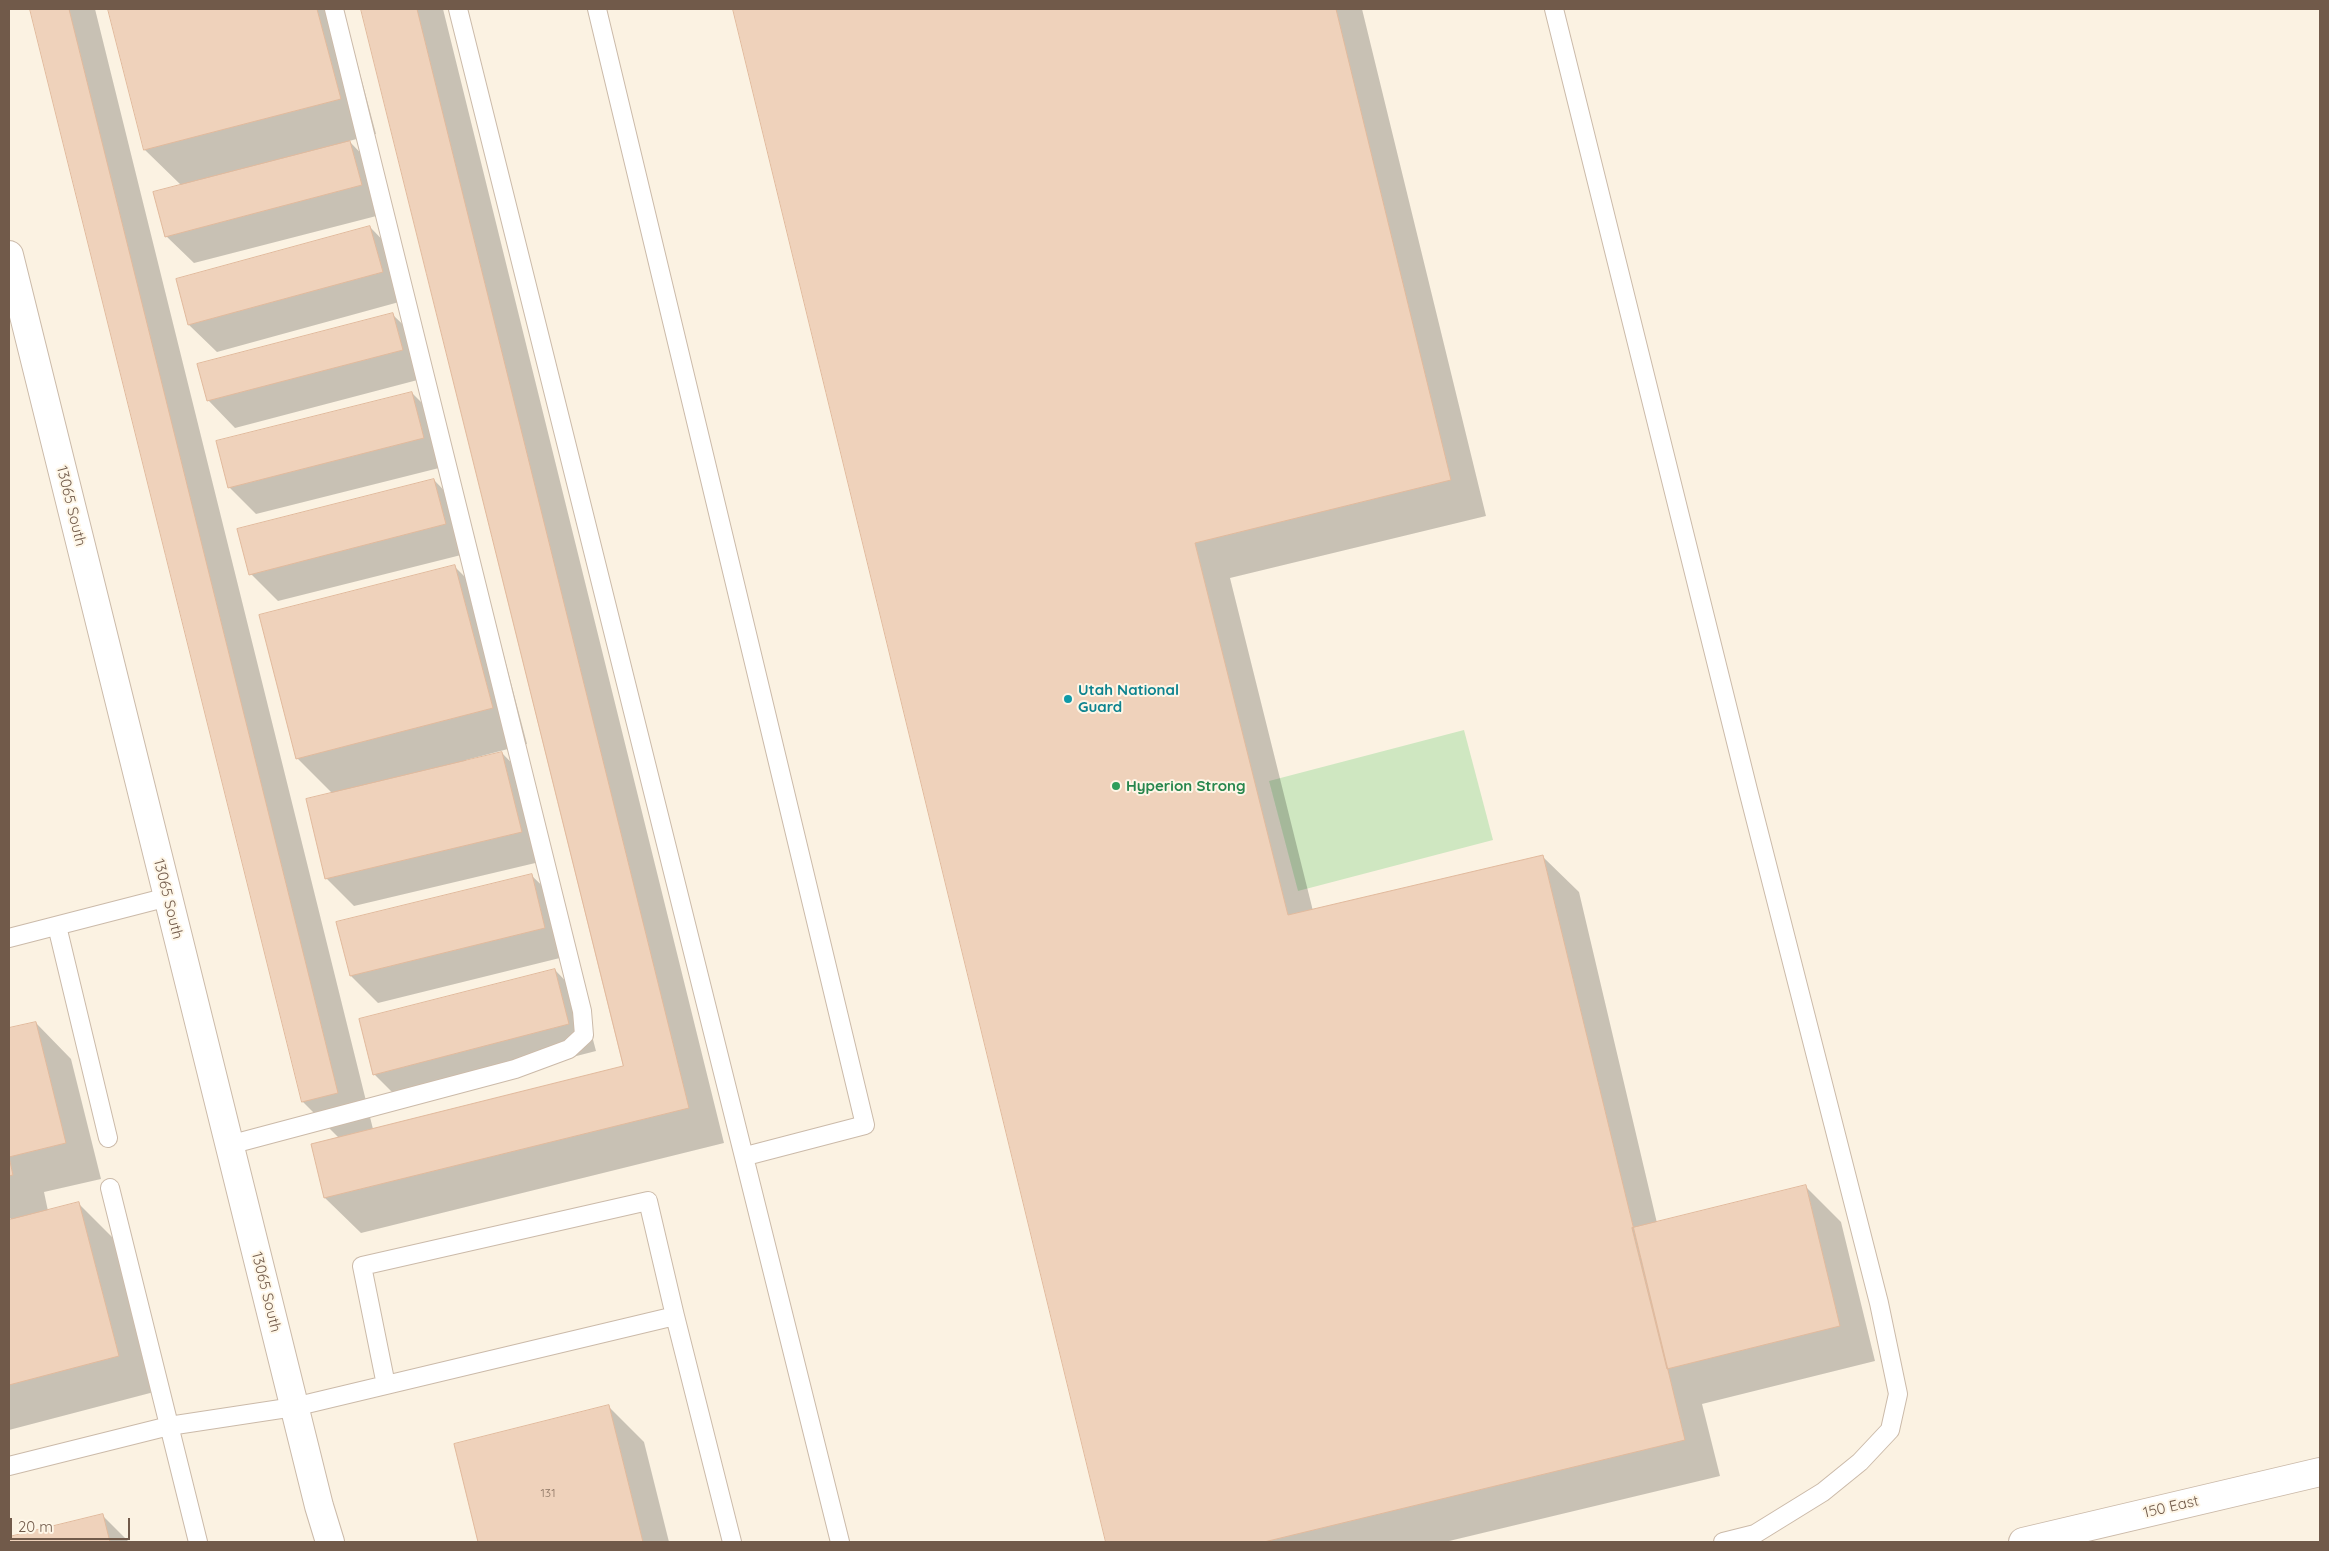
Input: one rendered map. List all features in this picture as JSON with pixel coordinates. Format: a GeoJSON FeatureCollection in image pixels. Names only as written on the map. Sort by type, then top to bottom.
{"type":"FeatureCollection","features":[{"type":"Feature","properties":{"kind":"street","name":"13065 South"},"geometry":{"type":"LineString","coordinates":[[9,255],[294,1407],[330,1542]]}},
{"type":"Feature","properties":{"kind":"street","name":"150 East"},"geometry":{"type":"LineString","coordinates":[[2023,1542],[2320,1472]]}},
{"type":"Feature","properties":{"kind":"lane"},"geometry":{"type":"LineString","coordinates":[[229,1145],[515,1069],[569,1049],[584,1035],[582,1011],[334,9]]}},
{"type":"Feature","properties":{"kind":"lane"},"geometry":{"type":"LineString","coordinates":[[458,9],[746,1156],[840,1542]]}},
{"type":"Feature","properties":{"kind":"lane"},"geometry":{"type":"LineString","coordinates":[[597,9],[865,1125],[746,1156]]}},
{"type":"Feature","properties":{"kind":"lane"},"geometry":{"type":"LineString","coordinates":[[1554,9],[1748,790],[1879,1303],[1898,1394],[1890,1430],[1860,1462],[1823,1492],[1755,1534],[1723,1542]]}},
{"type":"Feature","properties":{"kind":"lane"},"geometry":{"type":"LineString","coordinates":[[9,938],[168,897]]}},
{"type":"Feature","properties":{"kind":"lane"},"geometry":{"type":"LineString","coordinates":[[57,926],[108,1138]]}},
{"type":"Feature","properties":{"kind":"lane"},"geometry":{"type":"LineString","coordinates":[[110,1188],[198,1542]]}},
{"type":"Feature","properties":{"kind":"lane"},"geometry":{"type":"LineString","coordinates":[[386,1385],[362,1266],[648,1201],[732,1542]]}},
{"type":"Feature","properties":{"kind":"lane"},"geometry":{"type":"LineString","coordinates":[[9,1466],[169,1426],[294,1407],[675,1316]]}},
{"type":"Feature","properties":{"kind":"green space"},"geometry":{"type":"Polygon","coordinates":[[[1464,730],[1493,840],[1298,891],[1269,781],[1464,730]]]}},
{"type":"Feature","properties":{"kind":"building"},"geometry":{"type":"Polygon","coordinates":[[[30,9],[69,9],[338,1093],[302,1102],[30,9]]]}},
{"type":"Feature","properties":{"kind":"building"},"geometry":{"type":"Polygon","coordinates":[[[108,9],[317,9],[341,99],[144,150],[108,9]]]}},
{"type":"Feature","properties":{"kind":"building"},"geometry":{"type":"Polygon","coordinates":[[[361,9],[417,9],[689,1108],[324,1198],[311,1144],[623,1066],[361,9]]]}},
{"type":"Feature","properties":{"kind":"building","name":"Utah National Guard"},"geometry":{"type":"Polygon","coordinates":[[[733,9],[1336,9],[1451,480],[1195,543],[1288,915],[1543,855],[1685,1440],[1264,1542],[1106,1542],[733,9]]]}},
{"type":"Feature","properties":{"kind":"building"},"geometry":{"type":"Polygon","coordinates":[[[350,141],[362,185],[165,237],[153,192],[350,141]]]}},
{"type":"Feature","properties":{"kind":"building"},"geometry":{"type":"Polygon","coordinates":[[[370,226],[383,272],[188,325],[176,279],[370,226]]]}},
{"type":"Feature","properties":{"kind":"building"},"geometry":{"type":"Polygon","coordinates":[[[393,313],[403,350],[207,401],[197,364],[393,313]]]}},
{"type":"Feature","properties":{"kind":"building"},"geometry":{"type":"Polygon","coordinates":[[[412,392],[424,438],[228,488],[216,441],[412,392]]]}},
{"type":"Feature","properties":{"kind":"building"},"geometry":{"type":"Polygon","coordinates":[[[434,479],[446,524],[249,575],[237,529],[434,479]]]}},
{"type":"Feature","properties":{"kind":"building"},"geometry":{"type":"Polygon","coordinates":[[[455,565],[493,708],[296,759],[259,615],[455,565]]]}},
{"type":"Feature","properties":{"kind":"building"},"geometry":{"type":"Polygon","coordinates":[[[502,752],[522,832],[325,879],[306,799],[502,752]]]}},
{"type":"Feature","properties":{"kind":"building"},"geometry":{"type":"Polygon","coordinates":[[[532,874],[545,928],[350,976],[336,922],[532,874]]]}},
{"type":"Feature","properties":{"kind":"building"},"geometry":{"type":"Polygon","coordinates":[[[555,969],[569,1024],[373,1075],[359,1019],[555,969]]]}},
{"type":"Feature","properties":{"kind":"building"},"geometry":{"type":"Polygon","coordinates":[[[36,1022],[66,1143],[9,1157],[9,1028],[36,1022]]]}},
{"type":"Feature","properties":{"kind":"building"},"geometry":{"type":"Polygon","coordinates":[[[9,1157],[13,1175],[9,1176],[9,1157]]]}},
{"type":"Feature","properties":{"kind":"building"},"geometry":{"type":"Polygon","coordinates":[[[1806,1185],[1840,1326],[1667,1369],[1632,1228],[1806,1185]]]}},
{"type":"Feature","properties":{"kind":"building"},"geometry":{"type":"Polygon","coordinates":[[[79,1202],[119,1356],[9,1385],[9,1220],[79,1202]]]}},
{"type":"Feature","properties":{"kind":"building"},"geometry":{"type":"Polygon","coordinates":[[[609,1405],[643,1542],[478,1542],[454,1444],[609,1405]]]}},
{"type":"Feature","properties":{"kind":"building"},"geometry":{"type":"Polygon","coordinates":[[[103,1514],[110,1542],[9,1542],[9,1537],[103,1514]]]}},
{"type":"Feature","properties":{"kind":"place","name":"Utah National Guard"},"geometry":{"type":"Point","coordinates":[1068,699]}},
{"type":"Feature","properties":{"kind":"place","name":"Hyperion Strong"},"geometry":{"type":"Point","coordinates":[1116,786]}}]}
